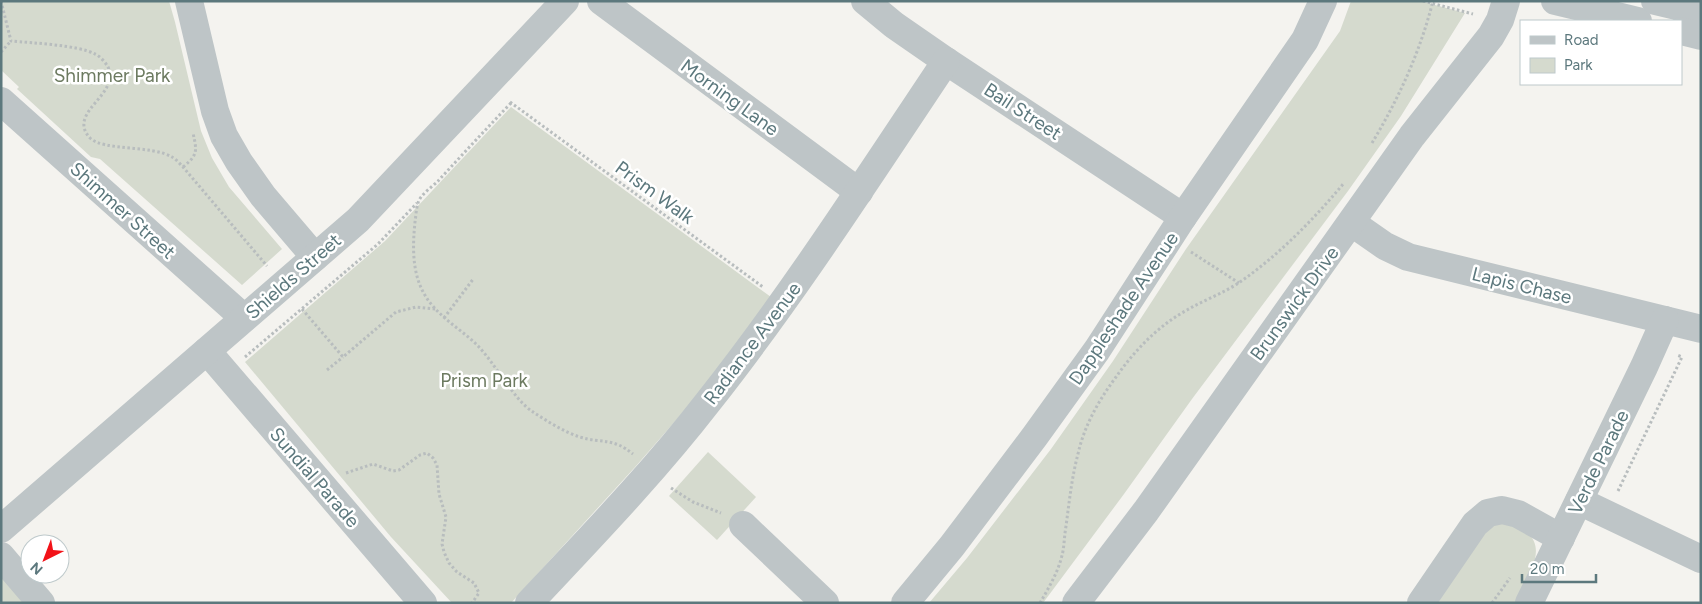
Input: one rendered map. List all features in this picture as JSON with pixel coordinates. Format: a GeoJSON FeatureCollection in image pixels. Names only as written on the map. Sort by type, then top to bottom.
{"type":"FeatureCollection","features":[{"type":"Feature","properties":{"kind":"street"},"geometry":{"type":"LineString","coordinates":[[189,1],[215,111],[224,136],[239,162],[263,196],[315,257]]}},
{"type":"Feature","properties":{"kind":"street","name":"Shields Street"},"geometry":{"type":"LineString","coordinates":[[4,520],[207,351],[358,220],[565,1]]}},
{"type":"Feature","properties":{"kind":"street","name":"Morning Lane"},"geometry":{"type":"LineString","coordinates":[[601,1],[859,192]]}},
{"type":"Feature","properties":{"kind":"street","name":"Bail Street"},"geometry":{"type":"LineString","coordinates":[[865,1],[894,25],[946,61],[1183,217]]}},
{"type":"Feature","properties":{"kind":"street","name":"Dappleshade Avenue"},"geometry":{"type":"LineString","coordinates":[[905,603],[952,546],[1035,436],[1096,350],[1183,217],[1305,40],[1323,1]]}},
{"type":"Feature","properties":{"kind":"street","name":"Brunswick Drive"},"geometry":{"type":"LineString","coordinates":[[1076,603],[1146,511],[1412,136],[1491,36],[1500,20],[1506,1]]}},
{"type":"Feature","properties":{"kind":"street"},"geometry":{"type":"LineString","coordinates":[[1655,1],[1701,12]]}},
{"type":"Feature","properties":{"kind":"street"},"geometry":{"type":"LineString","coordinates":[[1564,2],[1634,20]]}},
{"type":"Feature","properties":{"kind":"street"},"geometry":{"type":"LineString","coordinates":[[1682,32],[1701,36]]}},
{"type":"Feature","properties":{"kind":"street","name":"Radiance Avenue"},"geometry":{"type":"LineString","coordinates":[[529,603],[651,470],[706,404],[785,300],[946,61]]}},
{"type":"Feature","properties":{"kind":"street","name":"Shimmer Street"},"geometry":{"type":"LineString","coordinates":[[1,101],[244,318]]}},
{"type":"Feature","properties":{"kind":"street","name":"Lapis Chase"},"geometry":{"type":"LineString","coordinates":[[1352,223],[1385,246],[1408,257],[1701,329]]}},
{"type":"Feature","properties":{"kind":"street","name":"Verde Parade"},"geometry":{"type":"LineString","coordinates":[[1529,603],[1665,320]]}},
{"type":"Feature","properties":{"kind":"street","name":"Sundial Parade"},"geometry":{"type":"LineString","coordinates":[[207,351],[423,603]]}},
{"type":"Feature","properties":{"kind":"street"},"geometry":{"type":"LineString","coordinates":[[1579,500],[1701,559]]}},
{"type":"Feature","properties":{"kind":"street"},"geometry":{"type":"LineString","coordinates":[[1421,603],[1475,524],[1488,513],[1502,510],[1518,514],[1561,538]]}},
{"type":"Feature","properties":{"kind":"street"},"geometry":{"type":"LineString","coordinates":[[743,525],[825,603]]}},
{"type":"Feature","properties":{"kind":"street"},"geometry":{"type":"LineString","coordinates":[[1,556],[41,603]]}},
{"type":"Feature","properties":{"kind":"path"},"geometry":{"type":"LineString","coordinates":[[1371,145],[1407,78],[1421,43],[1433,1]]}},
{"type":"Feature","properties":{"kind":"path"},"geometry":{"type":"LineString","coordinates":[[1,2],[11,41]]}},
{"type":"Feature","properties":{"kind":"path"},"geometry":{"type":"LineString","coordinates":[[1,52],[11,41]]}},
{"type":"Feature","properties":{"kind":"path"},"geometry":{"type":"LineString","coordinates":[[11,41],[82,50],[94,53],[102,59],[110,75],[109,84],[106,91],[89,109],[84,118],[90,137],[97,142],[139,148],[172,157],[194,179],[282,285]]}},
{"type":"Feature","properties":{"kind":"path","name":"Prism Walk"},"geometry":{"type":"LineString","coordinates":[[436,310],[422,291],[413,257],[413,239],[418,202],[511,103],[765,288],[785,300]]}},
{"type":"Feature","properties":{"kind":"path"},"geometry":{"type":"LineString","coordinates":[[1040,603],[1053,580],[1061,559],[1078,454],[1086,428],[1096,406],[1116,376],[1142,345],[1160,328],[1188,310],[1239,283],[1292,239],[1319,212],[1349,176]]}},
{"type":"Feature","properties":{"kind":"path"},"geometry":{"type":"LineString","coordinates":[[1186,249],[1239,283]]}},
{"type":"Feature","properties":{"kind":"path"},"geometry":{"type":"LineString","coordinates":[[444,318],[474,278]]}},
{"type":"Feature","properties":{"kind":"path"},"geometry":{"type":"LineString","coordinates":[[327,370],[396,312],[416,306],[436,310],[476,344],[493,362],[520,401],[531,411],[579,437],[613,442],[623,446],[681,495],[743,525]]}},
{"type":"Feature","properties":{"kind":"path"},"geometry":{"type":"LineString","coordinates":[[302,308],[343,357]]}},
{"type":"Feature","properties":{"kind":"path"},"geometry":{"type":"LineString","coordinates":[[319,482],[373,464],[392,471],[399,470],[420,455],[427,453],[437,465],[439,494],[446,517],[442,544],[444,552],[449,563],[457,572],[474,583],[478,593],[472,603]]}},
{"type":"Feature","properties":{"kind":"green space","name":"Shimmer Park"},"geometry":{"type":"Polygon","coordinates":[[[1,1],[169,1],[201,131],[212,158],[229,187],[282,249],[242,285],[100,159],[91,157],[17,89],[19,87],[1,70],[1,1]]]}},
{"type":"Feature","properties":{"kind":"green space"},"geometry":{"type":"Polygon","coordinates":[[[1351,1],[1420,1],[1465,13],[1401,116],[1348,191],[1192,399],[1043,603],[929,603],[967,558],[1051,449],[1113,361],[1186,249],[1340,31],[1351,1]]]}},
{"type":"Feature","properties":{"kind":"green space","name":"Prism Park"},"geometry":{"type":"Polygon","coordinates":[[[511,107],[771,297],[698,395],[511,603],[452,603],[391,537],[245,362],[385,241],[511,107]]]}},
{"type":"Feature","properties":{"kind":"green space"},"geometry":{"type":"Polygon","coordinates":[[[708,452],[756,497],[717,540],[669,496],[708,452]]]}},
{"type":"Feature","properties":{"kind":"green space"},"geometry":{"type":"Polygon","coordinates":[[[1501,520],[1526,532],[1533,539],[1536,547],[1533,566],[1515,603],[1433,603],[1482,532],[1501,520]]]}},
{"type":"Feature","properties":{"kind":"green space"},"geometry":{"type":"Polygon","coordinates":[[[1,578],[4,578],[24,603],[1,603],[1,578]]]}}]}
